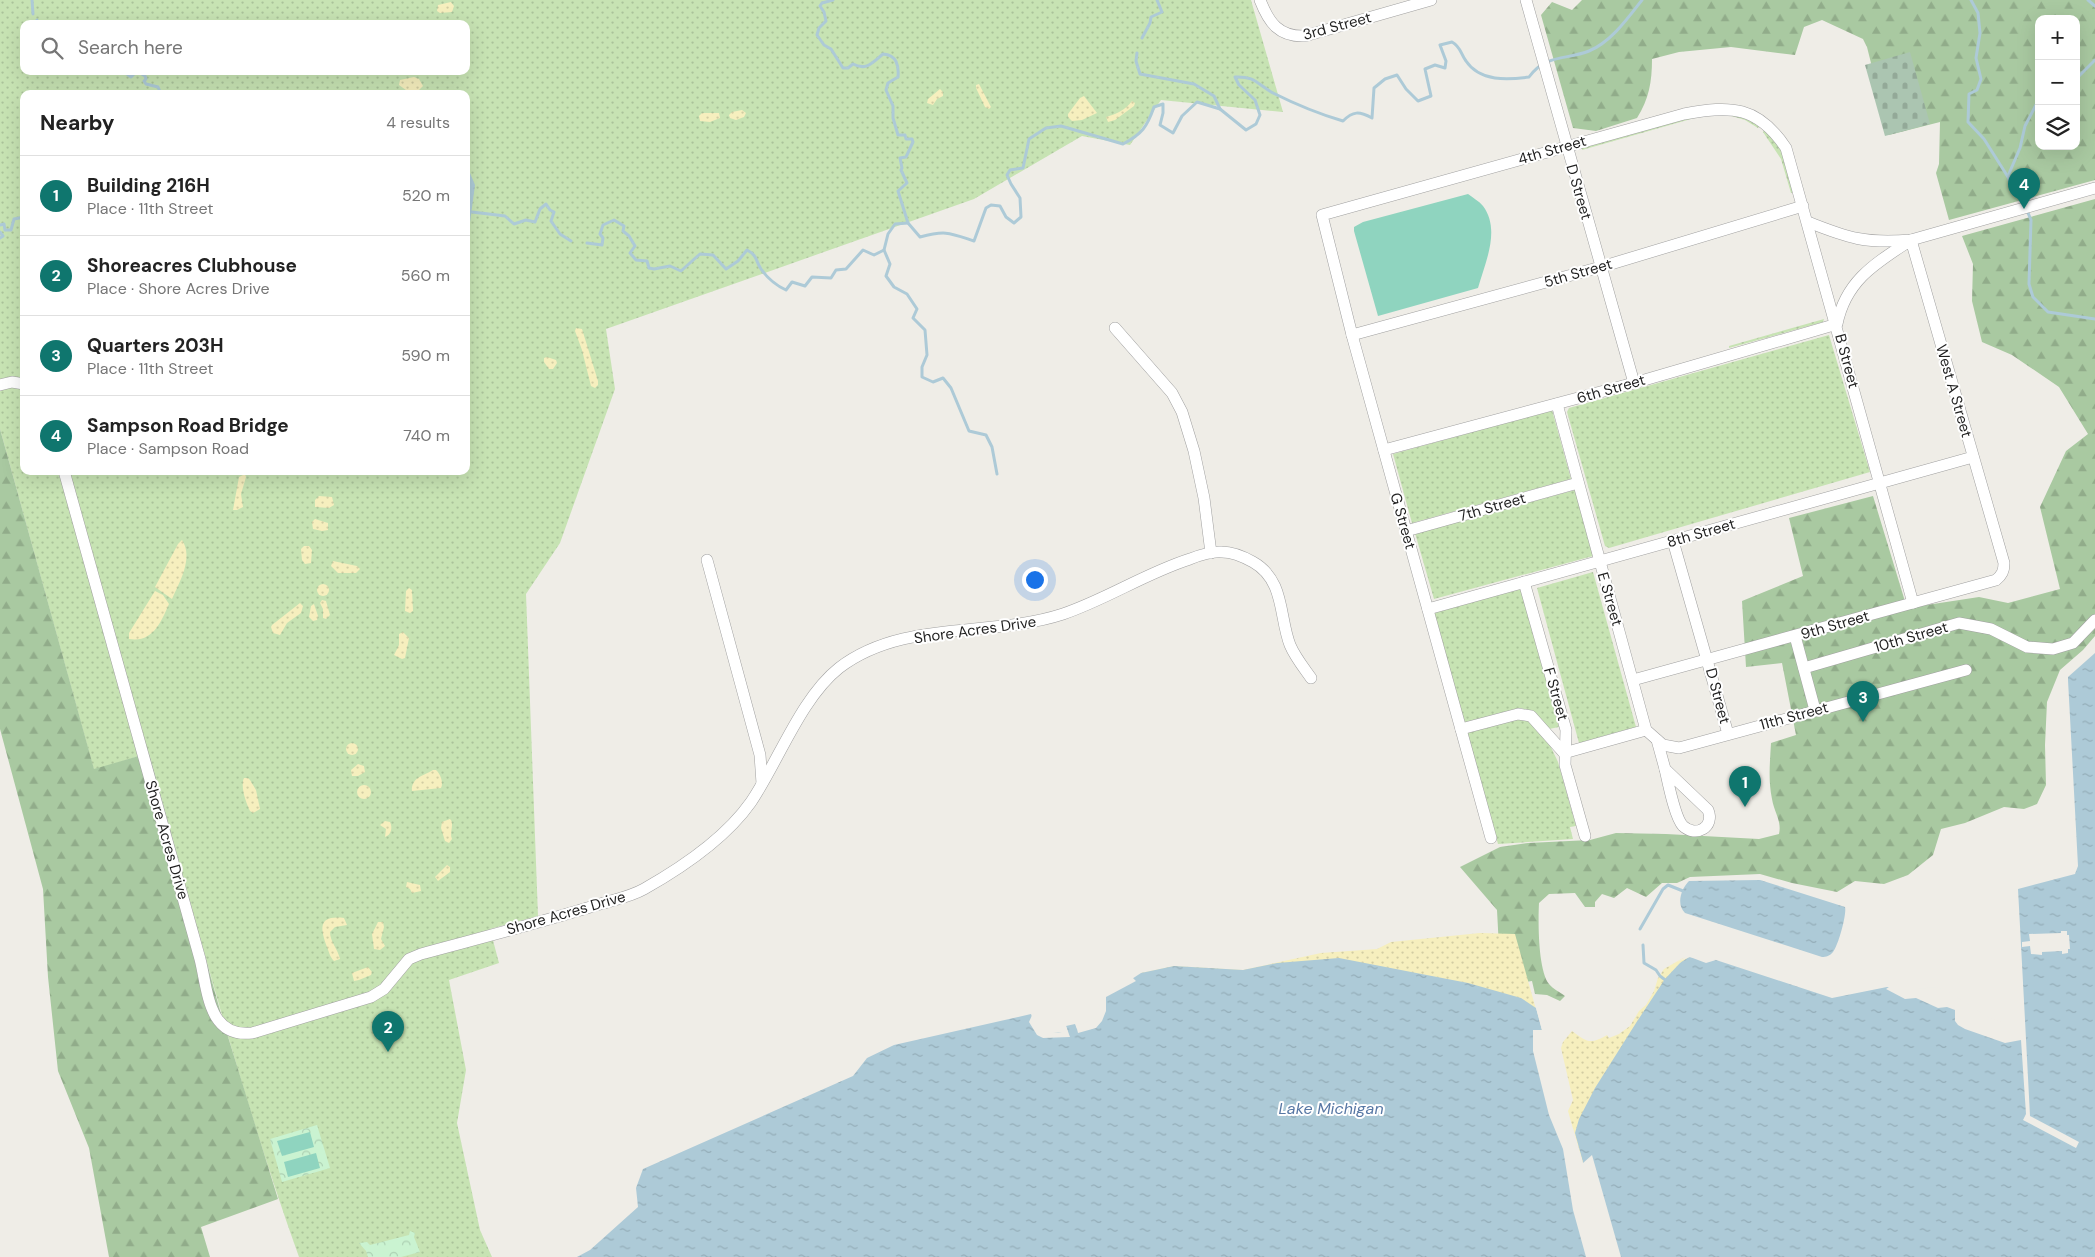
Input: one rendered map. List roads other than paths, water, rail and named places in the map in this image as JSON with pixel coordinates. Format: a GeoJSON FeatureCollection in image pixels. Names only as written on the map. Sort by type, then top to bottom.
{"type":"FeatureCollection","features":[{"type":"Feature","properties":{"kind":"street","name":"3rd Street"},"geometry":{"type":"LineString","coordinates":[[1260,0],[1265,12],[1276,28],[1293,36],[1305,36],[1431,0]]}},
{"type":"Feature","properties":{"kind":"street","name":"D Street"},"geometry":{"type":"LineString","coordinates":[[1527,5],[1634,383]]}},
{"type":"Feature","properties":{"kind":"street","name":"4th Street"},"geometry":{"type":"LineString","coordinates":[[1334,211],[1566,146],[1712,108],[1740,111],[1754,116],[1768,126]]}},
{"type":"Feature","properties":{"kind":"street","name":"B Street"},"geometry":{"type":"LineString","coordinates":[[1768,126],[1786,148],[1804,206],[1913,603]]}},
{"type":"Feature","properties":{"kind":"street"},"geometry":{"type":"LineString","coordinates":[[1808,222],[1841,235],[1864,240],[1890,242],[1911,240],[2095,188]]}},
{"type":"Feature","properties":{"kind":"street","name":"5th Street"},"geometry":{"type":"LineString","coordinates":[[1352,335],[1601,267],[1804,206]]}},
{"type":"Feature","properties":{"kind":"street","name":"G Street"},"geometry":{"type":"LineString","coordinates":[[1334,211],[1322,215],[1352,335],[1491,838]]}},
{"type":"Feature","properties":{"kind":"street"},"geometry":{"type":"LineString","coordinates":[[1837,324],[1844,298],[1855,283],[1875,264],[1911,240]]}},
{"type":"Feature","properties":{"kind":"street","name":"West A Street"},"geometry":{"type":"LineString","coordinates":[[1911,240],[1998,542]]}},
{"type":"Feature","properties":{"kind":"street","name":"6th Street"},"geometry":{"type":"LineString","coordinates":[[1384,450],[1634,383],[1837,324]]}},
{"type":"Feature","properties":{"kind":"street"},"geometry":{"type":"LineString","coordinates":[[1115,328],[1172,393],[1182,412],[1202,488],[1211,553]]}},
{"type":"Feature","properties":{"kind":"street"},"geometry":{"type":"LineString","coordinates":[[0,385],[12,382],[20,383]]}},
{"type":"Feature","properties":{"kind":"street","name":"E Street"},"geometry":{"type":"LineString","coordinates":[[1557,404],[1646,730]]}},
{"type":"Feature","properties":{"kind":"street","name":"8th Street"},"geometry":{"type":"LineString","coordinates":[[1428,609],[1973,457]]}},
{"type":"Feature","properties":{"kind":"street","name":"Shore Acres Drive"},"geometry":{"type":"LineString","coordinates":[[65,475],[214,1013],[218,1022],[234,1033],[252,1033],[371,997],[384,989],[409,959],[421,954],[571,913],[643,890],[688,861],[730,828],[762,783],[818,690],[839,669],[877,648],[918,636],[942,632],[1046,620],[1069,612],[1172,564],[1211,553],[1222,552],[1242,556],[1257,564],[1269,576],[1282,604],[1287,636],[1292,649],[1311,678]]}},
{"type":"Feature","properties":{"kind":"street","name":"7th Street"},"geometry":{"type":"LineString","coordinates":[[1406,531],[1578,483]]}},
{"type":"Feature","properties":{"kind":"street","name":"D Street"},"geometry":{"type":"LineString","coordinates":[[1673,541],[1728,734]]}},
{"type":"Feature","properties":{"kind":"street","name":"9th Street"},"geometry":{"type":"LineString","coordinates":[[1633,680],[1996,580],[2001,577],[2004,570],[1998,542]]}},
{"type":"Feature","properties":{"kind":"street"},"geometry":{"type":"LineString","coordinates":[[706,560],[760,755],[762,783]]}},
{"type":"Feature","properties":{"kind":"street","name":"F Street"},"geometry":{"type":"LineString","coordinates":[[1524,582],[1566,730],[1565,764],[1585,836]]}},
{"type":"Feature","properties":{"kind":"street","name":"10th Street"},"geometry":{"type":"LineString","coordinates":[[1804,668],[1959,623],[1991,629],[2027,647],[2053,649],[2073,643],[2095,620]]}},
{"type":"Feature","properties":{"kind":"street"},"geometry":{"type":"LineString","coordinates":[[1795,636],[1816,710]]}},
{"type":"Feature","properties":{"kind":"street","name":"11th Street"},"geometry":{"type":"LineString","coordinates":[[1679,748],[1966,670]]}},
{"type":"Feature","properties":{"kind":"street"},"geometry":{"type":"LineString","coordinates":[[1461,729],[1518,714],[1531,716],[1564,753],[1646,730],[1656,740],[1670,748],[1679,748]]}},
{"type":"Feature","properties":{"kind":"street"},"geometry":{"type":"LineString","coordinates":[[1656,740],[1680,821],[1690,830],[1701,830],[1708,826],[1710,820],[1708,810],[1665,769]]}},
{"type":"Feature","properties":{"kind":"street"},"geometry":{"type":"LineString","coordinates":[[1665,769],[1679,748]]}},
{"type":"Feature","properties":{"kind":"water"},"geometry":{"type":"Polygon","coordinates":[[[470,173],[475,185],[470,222],[470,173]]]}},
{"type":"Feature","properties":{"kind":"water"},"geometry":{"type":"Polygon","coordinates":[[[2095,653],[2095,1257],[1609,1257],[1575,1133],[1579,1119],[1595,1088],[1636,1023],[1665,979],[1680,963],[1689,957],[1716,960],[1832,998],[1887,987],[1903,989],[2001,1025],[2025,1020],[2018,889],[2075,874],[2078,866],[2068,677],[2095,653]]]}},
{"type":"Feature","properties":{"kind":"water"},"geometry":{"type":"Polygon","coordinates":[[[1760,880],[1845,907],[1842,930],[1832,953],[1822,957],[1685,913],[1682,909],[1680,901],[1682,892],[1689,881],[1760,880]]]}},
{"type":"Feature","properties":{"kind":"water","name":"Lake Michigan"},"geometry":{"type":"Polygon","coordinates":[[[1339,958],[1468,983],[1521,998],[1536,1008],[1603,1257],[577,1257],[590,1250],[638,1207],[636,1188],[643,1169],[853,1076],[867,1058],[894,1045],[1031,1014],[1038,1034],[1068,1032],[1066,1026],[1075,1024],[1077,1029],[1097,1020],[1106,996],[1141,973],[1174,966],[1243,970],[1277,963],[1339,958]]]}},
{"type":"Feature","properties":{"kind":"waterway"},"geometry":{"type":"LineString","coordinates":[[32,0],[33,14]]}},
{"type":"Feature","properties":{"kind":"waterway"},"geometry":{"type":"LineString","coordinates":[[833,0],[822,3],[820,6],[826,21],[819,28],[817,35],[824,45],[831,49],[843,68],[848,68],[853,64],[865,66],[883,54],[891,56],[896,62],[898,77],[888,83],[886,90],[893,106],[893,118],[898,135],[905,135],[906,139],[912,139],[913,142],[906,157],[900,158],[901,170],[907,183],[898,191],[908,223],[920,237],[948,233],[974,241],[986,208],[991,205],[1000,206],[1006,217],[1014,223],[1021,217],[1020,198],[1007,175],[1010,170],[1023,168],[1029,139],[1046,128],[1061,126],[1123,144],[1135,137],[1143,129],[1154,107],[1163,104],[1160,125],[1173,133],[1182,116],[1197,102],[1220,109]]}},
{"type":"Feature","properties":{"kind":"waterway"},"geometry":{"type":"LineString","coordinates":[[1142,38],[1151,17],[1162,12],[1157,0]]}},
{"type":"Feature","properties":{"kind":"waterway"},"geometry":{"type":"LineString","coordinates":[[1137,53],[1136,61],[1140,74],[1194,84],[1214,96],[1220,109],[1246,130],[1256,124],[1260,115],[1255,100],[1239,85],[1235,77],[1252,79],[1273,93],[1290,101],[1343,121],[1356,113],[1372,118],[1374,88],[1385,79],[1397,75],[1406,89],[1418,101],[1431,96],[1425,69],[1435,65],[1445,68],[1446,61],[1440,45],[1452,42],[1459,48],[1472,68],[1487,76],[1504,79],[1529,77],[1535,70],[1549,61],[1581,54],[1605,42],[1642,0]]}},
{"type":"Feature","properties":{"kind":"waterway"},"geometry":{"type":"LineString","coordinates":[[1971,0],[1978,13],[1980,33],[1976,58],[1981,79],[1977,90],[1969,94],[1968,122],[1984,139],[2008,177]]}},
{"type":"Feature","properties":{"kind":"waterway"},"geometry":{"type":"LineString","coordinates":[[2088,0],[2095,6]]}},
{"type":"Feature","properties":{"kind":"waterway"},"geometry":{"type":"LineString","coordinates":[[2080,75],[2095,60]]}},
{"type":"Feature","properties":{"kind":"waterway"},"geometry":{"type":"LineString","coordinates":[[128,75],[131,77],[133,75]]}},
{"type":"Feature","properties":{"kind":"waterway"},"geometry":{"type":"LineString","coordinates":[[143,75],[146,84],[158,87],[159,90]]}},
{"type":"Feature","properties":{"kind":"waterway"},"geometry":{"type":"LineString","coordinates":[[2036,105],[2025,126],[2020,148],[2008,176],[2011,187],[2021,196],[2031,220],[2029,284],[2033,297],[2048,312],[2095,319]]}},
{"type":"Feature","properties":{"kind":"waterway"},"geometry":{"type":"LineString","coordinates":[[472,212],[505,216],[514,224],[526,220],[535,222],[540,209],[546,204],[554,212],[551,221],[560,234],[571,241]]}},
{"type":"Feature","properties":{"kind":"waterway"},"geometry":{"type":"LineString","coordinates":[[0,225],[4,224],[5,230],[11,230],[14,219],[20,218]]}},
{"type":"Feature","properties":{"kind":"waterway"},"geometry":{"type":"LineString","coordinates":[[587,243],[602,245],[603,238],[600,234],[603,225],[614,220],[624,226],[623,231],[629,236],[635,246],[630,253],[636,260],[647,261],[649,268],[670,266],[681,271],[700,254],[713,255],[726,269],[738,261],[747,250],[755,256],[761,269],[769,279],[786,290],[792,282],[805,286],[812,277],[831,278],[836,270],[846,269],[863,250],[874,255],[884,250],[888,234],[895,224],[908,223]]}},
{"type":"Feature","properties":{"kind":"waterway"},"geometry":{"type":"LineString","coordinates":[[0,232],[3,236],[0,238]]}},
{"type":"Feature","properties":{"kind":"waterway"},"geometry":{"type":"LineString","coordinates":[[884,250],[890,264],[886,276],[894,287],[907,294],[917,309],[913,318],[925,330],[927,355],[922,367],[922,377],[933,382],[943,378],[951,388],[969,431],[986,435],[992,447],[997,474]]}},
{"type":"Feature","properties":{"kind":"waterway"},"geometry":{"type":"LineString","coordinates":[[1640,929],[1663,889],[1668,885],[1683,891]]}},
{"type":"Feature","properties":{"kind":"waterway"},"geometry":{"type":"LineString","coordinates":[[1643,945],[1644,963],[1656,970],[1668,982]]}},
{"type":"Feature","properties":{"kind":"place","name":"Sampson Road Bridge"},"geometry":{"type":"Point","coordinates":[2024,209]}},
{"type":"Feature","properties":{"kind":"place","name":"Quarters 203H"},"geometry":{"type":"Point","coordinates":[1863,722]}},
{"type":"Feature","properties":{"kind":"place","name":"Building 216H"},"geometry":{"type":"Point","coordinates":[1745,807]}},
{"type":"Feature","properties":{"kind":"place","name":"Shoreacres Clubhouse"},"geometry":{"type":"Point","coordinates":[388,1052]}}]}
